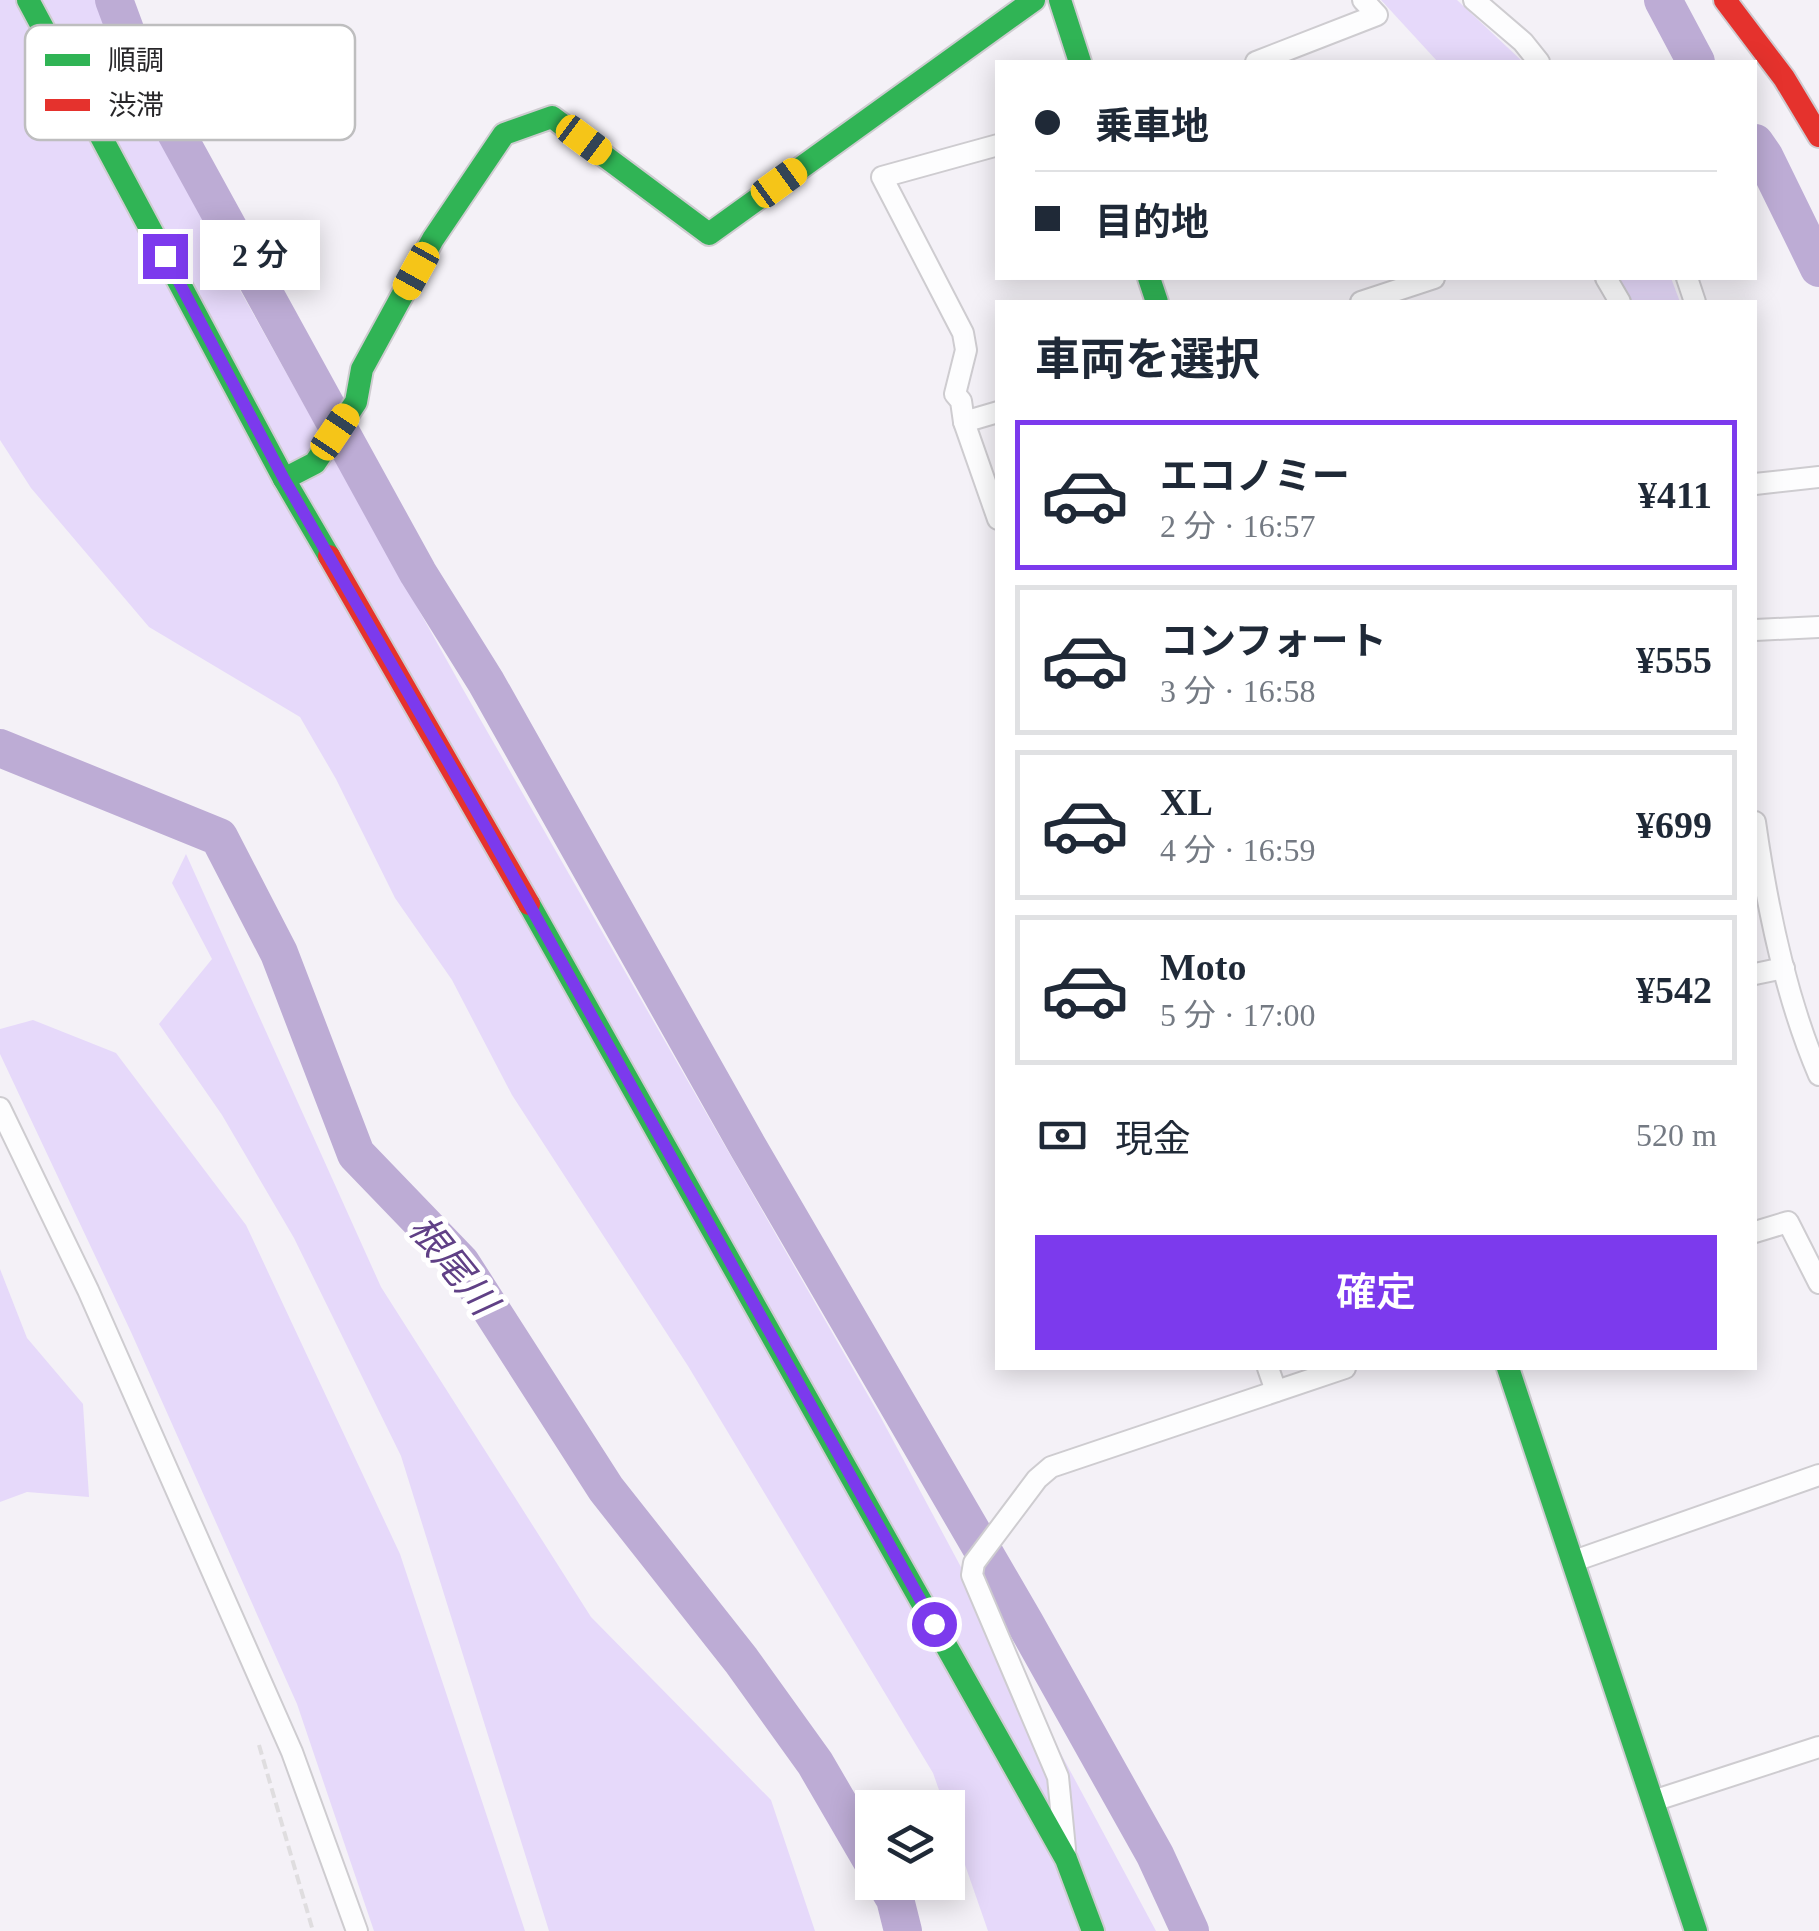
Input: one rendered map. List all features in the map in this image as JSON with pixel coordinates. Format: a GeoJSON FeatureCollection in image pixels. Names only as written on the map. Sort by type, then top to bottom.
{"type":"FeatureCollection","features":[{"type":"Feature","properties":{"kind":"street"},"geometry":{"type":"LineString","coordinates":[[28,0],[41,25]]}},
{"type":"Feature","properties":{"kind":"street"},"geometry":{"type":"LineString","coordinates":[[284,479],[315,462],[356,402],[362,369],[433,238],[504,134],[552,117],[709,234],[1034,0]]}},
{"type":"Feature","properties":{"kind":"street"},"geometry":{"type":"LineString","coordinates":[[1060,0],[1079,60]]}},
{"type":"Feature","properties":{"kind":"street"},"geometry":{"type":"LineString","coordinates":[[1261,60],[1377,14],[1363,0]]}},
{"type":"Feature","properties":{"kind":"street"},"geometry":{"type":"LineString","coordinates":[[1474,0],[1537,60]]}},
{"type":"Feature","properties":{"kind":"street"},"geometry":{"type":"LineString","coordinates":[[1725,0],[1784,78],[1819,136]]}},
{"type":"Feature","properties":{"kind":"street"},"geometry":{"type":"LineString","coordinates":[[103,140],[284,479],[468,796],[1066,1859],[1094,1931]]}},
{"type":"Feature","properties":{"kind":"street"},"geometry":{"type":"LineString","coordinates":[[995,146],[882,177],[963,333],[966,350],[955,394],[961,401],[964,422],[995,511]]}},
{"type":"Feature","properties":{"kind":"street"},"geometry":{"type":"LineString","coordinates":[[1367,300],[1428,280]]}},
{"type":"Feature","properties":{"kind":"street"},"geometry":{"type":"LineString","coordinates":[[964,422],[995,413]]}},
{"type":"Feature","properties":{"kind":"street"},"geometry":{"type":"LineString","coordinates":[[1757,484],[1819,477]]}},
{"type":"Feature","properties":{"kind":"street"},"geometry":{"type":"LineString","coordinates":[[1757,630],[1819,627]]}},
{"type":"Feature","properties":{"kind":"street"},"geometry":{"type":"LineString","coordinates":[[1757,832],[1800,1032],[1819,1074]]}},
{"type":"Feature","properties":{"kind":"street"},"geometry":{"type":"LineString","coordinates":[[1757,974],[1784,968]]}},
{"type":"Feature","properties":{"kind":"street"},"geometry":{"type":"LineString","coordinates":[[0,1108],[88,1290],[285,1736],[357,1931]]}},
{"type":"Feature","properties":{"kind":"street"},"geometry":{"type":"LineString","coordinates":[[1757,1231],[1788,1222],[1819,1283]]}},
{"type":"Feature","properties":{"kind":"street"},"geometry":{"type":"LineString","coordinates":[[1269,1370],[1276,1391]]}},
{"type":"Feature","properties":{"kind":"street"},"geometry":{"type":"LineString","coordinates":[[1066,1859],[1058,1777],[972,1575],[974,1563],[1037,1478],[1051,1467],[1339,1370]]}},
{"type":"Feature","properties":{"kind":"street"},"geometry":{"type":"LineString","coordinates":[[1509,1370],[1696,1931]]}},
{"type":"Feature","properties":{"kind":"street"},"geometry":{"type":"LineString","coordinates":[[1574,1560],[1819,1475]]}},
{"type":"Feature","properties":{"kind":"street"},"geometry":{"type":"LineString","coordinates":[[1653,1802],[1819,1747]]}},
{"type":"Feature","properties":{"kind":"path"},"geometry":{"type":"LineString","coordinates":[[259,1745],[314,1931]]}},
{"type":"Feature","properties":{"kind":"shaded area"},"geometry":{"type":"Polygon","coordinates":[[[0,0],[112,0],[123,25],[25,25],[25,140],[173,140],[231,274],[464,691],[880,1416],[1156,1931],[988,1931],[965,1865],[965,1790],[939,1790],[933,1773],[688,1366],[512,1095],[452,980],[395,898],[336,779],[300,717],[149,627],[31,488],[0,440],[0,0]]]}},
{"type":"Feature","properties":{"kind":"shaded area"},"geometry":{"type":"Polygon","coordinates":[[[1381,0],[1457,0],[1521,60],[1436,60],[1381,0]]]}},
{"type":"Feature","properties":{"kind":"shaded area"},"geometry":{"type":"Polygon","coordinates":[[[1611,280],[1672,280],[1679,300],[1626,300],[1611,280]]]}},
{"type":"Feature","properties":{"kind":"shaded area"},"geometry":{"type":"Polygon","coordinates":[[[186,854],[381,1287],[591,1617],[771,1800],[815,1931],[549,1931],[401,1456],[294,1238],[222,1115],[159,1024],[212,959],[172,883],[186,854]]]}},
{"type":"Feature","properties":{"kind":"shaded area"},"geometry":{"type":"Polygon","coordinates":[[[33,1020],[116,1053],[246,1225],[400,1554],[525,1931],[374,1931],[297,1704],[131,1332],[0,1054],[0,1029],[33,1020]]]}},
{"type":"Feature","properties":{"kind":"shaded area"},"geometry":{"type":"Polygon","coordinates":[[[0,1269],[27,1338],[83,1404],[89,1497],[27,1492],[0,1502],[0,1269]]]}},
{"type":"Feature","properties":{"kind":"waterway"},"geometry":{"type":"LineString","coordinates":[[114,0],[123,25]]}},
{"type":"Feature","properties":{"kind":"waterway"},"geometry":{"type":"LineString","coordinates":[[1663,0],[1695,60]]}},
{"type":"Feature","properties":{"kind":"waterway"},"geometry":{"type":"LineString","coordinates":[[180,140],[418,573],[486,682],[748,1147],[1025,1623],[1155,1855],[1190,1931]]}},
{"type":"Feature","properties":{"kind":"waterway"},"geometry":{"type":"LineString","coordinates":[[1757,146],[1819,268]]}},
{"type":"Feature","properties":{"kind":"waterway","name":"根尾川"},"geometry":{"type":"LineString","coordinates":[[0,748],[219,837],[279,953],[356,1154],[461,1263],[606,1489],[741,1660],[815,1763],[855,1832]]}},
{"type":"Feature","properties":{"kind":"waterway","name":"根尾川"},"geometry":{"type":"LineString","coordinates":[[895,1900],[903,1931]]}},
{"type":"Feature","properties":{"kind":"traffic: fast"},"geometry":{"type":"LineString","coordinates":[[28,0],[41,25]]}},
{"type":"Feature","properties":{"kind":"traffic: fast"},"geometry":{"type":"LineString","coordinates":[[284,479],[315,463],[356,402],[362,369],[433,239],[504,134],[552,117],[709,234],[1034,0]]}},
{"type":"Feature","properties":{"kind":"traffic: fast"},"geometry":{"type":"LineString","coordinates":[[1060,0],[1079,60]]}},
{"type":"Feature","properties":{"kind":"traffic: fast"},"geometry":{"type":"LineString","coordinates":[[103,140],[329,556]]}},
{"type":"Feature","properties":{"kind":"traffic: fast"},"geometry":{"type":"LineString","coordinates":[[1150,280],[1156,300]]}},
{"type":"Feature","properties":{"kind":"traffic: fast"},"geometry":{"type":"LineString","coordinates":[[529,904],[1066,1859],[1093,1931]]}},
{"type":"Feature","properties":{"kind":"traffic: fast"},"geometry":{"type":"LineString","coordinates":[[1509,1370],[1696,1931]]}},
{"type":"Feature","properties":{"kind":"traffic: jam"},"geometry":{"type":"LineString","coordinates":[[1725,0],[1784,78],[1819,136]]}},
{"type":"Feature","properties":{"kind":"traffic: jam"},"geometry":{"type":"LineString","coordinates":[[329,556],[529,904]]}},
{"type":"Feature","properties":{"kind":"route"},"geometry":{"type":"LineString","coordinates":[[165,256],[284,479],[468,796],[934,1624]]}}]}
